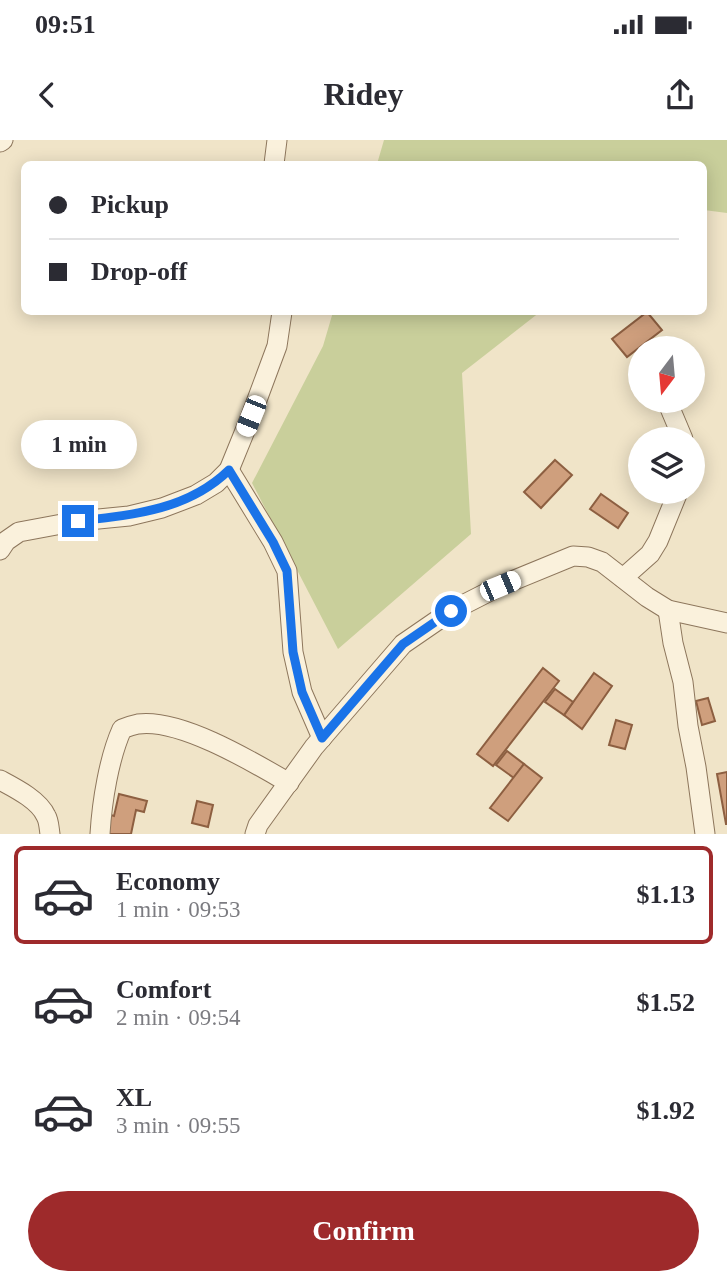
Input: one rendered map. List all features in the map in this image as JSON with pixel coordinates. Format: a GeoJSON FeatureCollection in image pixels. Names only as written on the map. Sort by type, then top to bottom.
{"type":"FeatureCollection","features":[{"type":"Feature","properties":{"kind":"street"},"geometry":{"type":"LineString","coordinates":[[274,161],[277,140]]}},
{"type":"Feature","properties":{"kind":"street"},"geometry":{"type":"LineString","coordinates":[[0,550],[6,541],[19,532],[78,521],[129,516],[162,508],[196,495],[216,483],[229,470],[277,346],[282,315]]}},
{"type":"Feature","properties":{"kind":"street"},"geometry":{"type":"LineString","coordinates":[[229,470],[273,542],[287,571],[293,652],[302,692],[322,738]]}},
{"type":"Feature","properties":{"kind":"street"},"geometry":{"type":"LineString","coordinates":[[623,578],[650,554],[673,504]]}},
{"type":"Feature","properties":{"kind":"street"},"geometry":{"type":"LineString","coordinates":[[254,834],[322,738],[403,644],[463,605],[500,586],[573,556],[588,557],[602,562],[668,610],[727,623]]}},
{"type":"Feature","properties":{"kind":"street"},"geometry":{"type":"LineString","coordinates":[[668,610],[673,643],[684,682],[705,834]]}},
{"type":"Feature","properties":{"kind":"street"},"geometry":{"type":"LineString","coordinates":[[100,834],[114,747],[122,729],[139,724],[189,732],[244,757],[289,783]]}},
{"type":"Feature","properties":{"kind":"street"},"geometry":{"type":"LineString","coordinates":[[0,780],[35,803],[46,815],[50,834]]}},
{"type":"Feature","properties":{"kind":"green space"},"geometry":{"type":"Polygon","coordinates":[[[384,140],[727,140],[727,213],[707,210],[707,161],[378,161],[384,140]]]}},
{"type":"Feature","properties":{"kind":"green space"},"geometry":{"type":"Polygon","coordinates":[[[332,315],[536,315],[462,373],[471,534],[338,649],[252,483],[323,346],[332,315]]]}},
{"type":"Feature","properties":{"kind":"building"},"geometry":{"type":"Polygon","coordinates":[[[643,315],[650,315],[662,330],[654,336],[628,336],[627,357],[612,339],[643,315]]]}},
{"type":"Feature","properties":{"kind":"building"},"geometry":{"type":"Polygon","coordinates":[[[555,460],[572,475],[541,508],[524,492],[555,460]]]}},
{"type":"Feature","properties":{"kind":"building"},"geometry":{"type":"Polygon","coordinates":[[[601,494],[628,513],[618,528],[590,509],[601,494]]]}},
{"type":"Feature","properties":{"kind":"building"},"geometry":{"type":"Polygon","coordinates":[[[543,668],[559,681],[493,766],[477,754],[543,668]]]}},
{"type":"Feature","properties":{"kind":"building"},"geometry":{"type":"Polygon","coordinates":[[[594,673],[612,686],[582,729],[564,715],[594,673]]]}},
{"type":"Feature","properties":{"kind":"building"},"geometry":{"type":"Polygon","coordinates":[[[555,689],[573,702],[564,715],[545,702],[555,689]]]}},
{"type":"Feature","properties":{"kind":"building"},"geometry":{"type":"Polygon","coordinates":[[[708,698],[715,721],[702,725],[696,701],[708,698]]]}},
{"type":"Feature","properties":{"kind":"building"},"geometry":{"type":"Polygon","coordinates":[[[616,720],[632,725],[625,749],[609,745],[616,720]]]}},
{"type":"Feature","properties":{"kind":"building"},"geometry":{"type":"Polygon","coordinates":[[[507,751],[524,764],[514,778],[496,765],[507,751]]]}},
{"type":"Feature","properties":{"kind":"building"},"geometry":{"type":"Polygon","coordinates":[[[524,764],[542,778],[508,821],[490,808],[524,764]]]}},
{"type":"Feature","properties":{"kind":"building"},"geometry":{"type":"Polygon","coordinates":[[[727,772],[727,824],[726,824],[717,774],[727,772]]]}},
{"type":"Feature","properties":{"kind":"building"},"geometry":{"type":"Polygon","coordinates":[[[119,794],[147,801],[144,812],[136,810],[131,834],[106,834],[108,814],[114,816],[119,794]]]}},
{"type":"Feature","properties":{"kind":"building"},"geometry":{"type":"Polygon","coordinates":[[[197,801],[213,805],[208,827],[192,823],[197,801]]]}},
{"type":"Feature","properties":{"kind":"route"},"geometry":{"type":"LineString","coordinates":[[78,521],[129,516],[162,508],[196,495],[216,483],[229,470],[273,542],[287,571],[293,652],[302,692],[322,738],[403,644],[451,611]]}}]}
